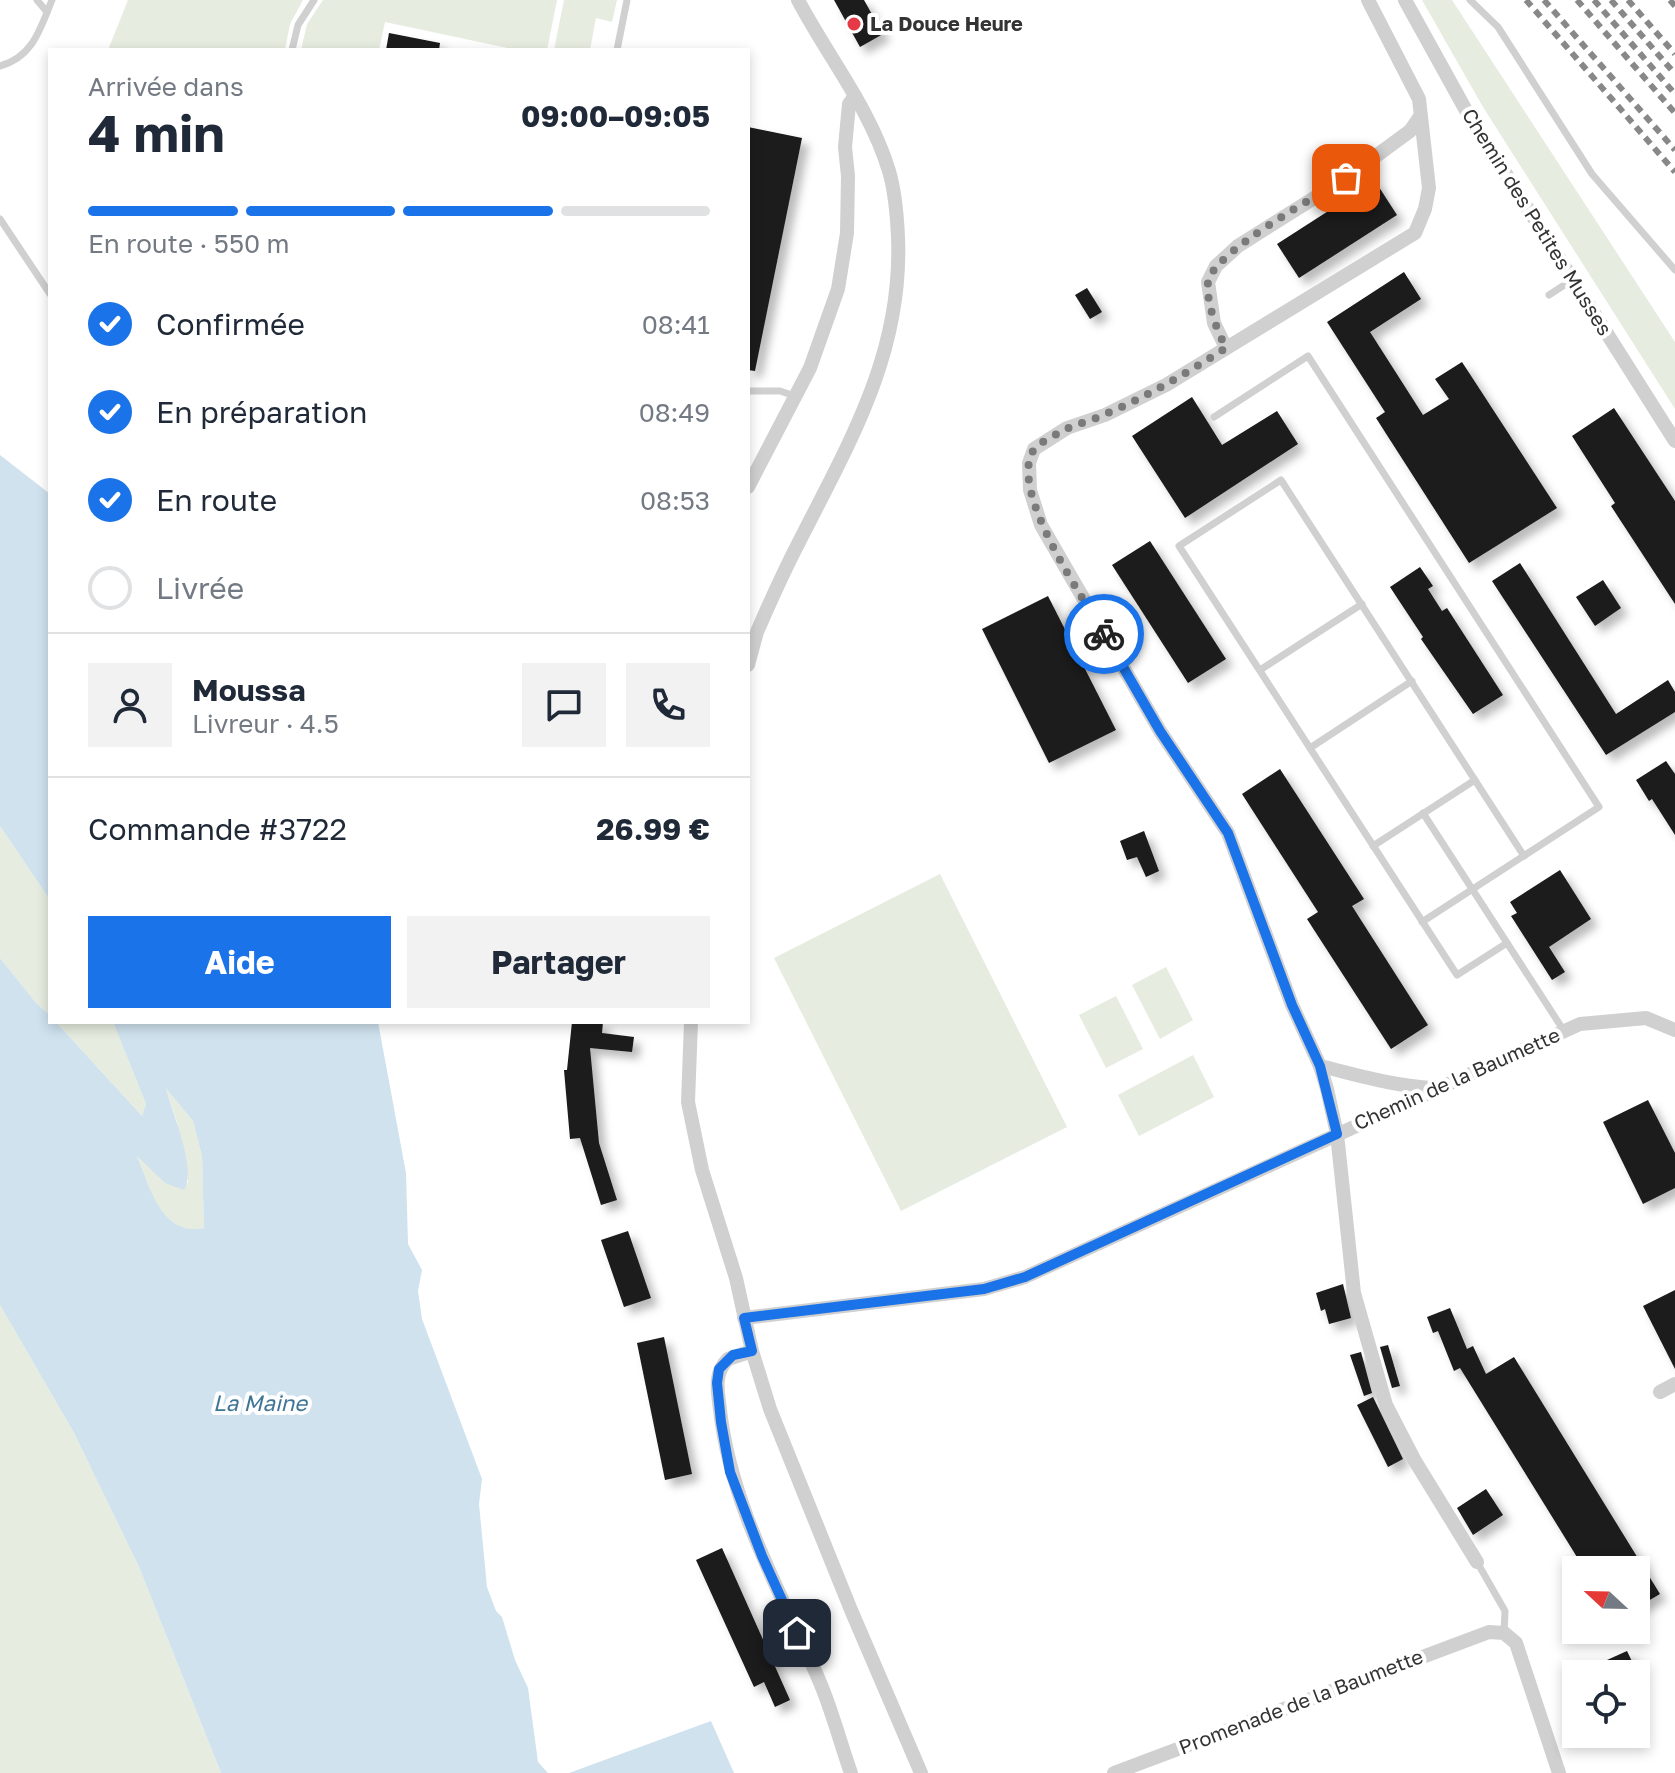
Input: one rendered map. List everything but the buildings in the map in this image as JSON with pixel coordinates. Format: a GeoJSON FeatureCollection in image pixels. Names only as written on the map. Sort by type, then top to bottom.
{"type":"FeatureCollection","features":[{"type":"Feature","properties":{"kind":"street"},"geometry":{"type":"LineString","coordinates":[[750,658],[757,632],[875,384],[891,327],[899,268],[897,217],[890,172],[855,96],[798,0]]}},
{"type":"Feature","properties":{"kind":"street"},"geometry":{"type":"LineString","coordinates":[[1368,0],[1419,99],[1429,188],[1425,209],[1415,233],[1166,385],[1105,415],[1067,428],[1034,449],[1029,463],[1030,490],[1041,525],[1160,731],[1228,833],[1292,1005],[1320,1066],[1337,1134],[1354,1293],[1386,1405],[1415,1461],[1477,1562]]}},
{"type":"Feature","properties":{"kind":"street","name":"Chemin des Petites Musses"},"geometry":{"type":"LineString","coordinates":[[1405,0],[1468,114],[1675,441]]}},
{"type":"Feature","properties":{"kind":"street"},"geometry":{"type":"LineString","coordinates":[[750,483],[821,342],[838,289],[849,205],[845,147],[849,104],[855,96]]}},
{"type":"Feature","properties":{"kind":"street"},"geometry":{"type":"LineString","coordinates":[[1226,348],[1214,323],[1208,282],[1216,266],[1238,246],[1372,159],[1410,131],[1419,118]]}},
{"type":"Feature","properties":{"kind":"street"},"geometry":{"type":"LineString","coordinates":[[845,147],[856,136],[873,130]]}},
{"type":"Feature","properties":{"kind":"street","name":"Chemin de la Baumette"},"geometry":{"type":"LineString","coordinates":[[744,1318],[984,1289],[1025,1277],[1580,1024],[1646,1018],[1675,1030]]}},
{"type":"Feature","properties":{"kind":"street"},"geometry":{"type":"LineString","coordinates":[[691,1024],[688,1102],[702,1170],[736,1278],[752,1351],[787,1452],[921,1773]]}},
{"type":"Feature","properties":{"kind":"street"},"geometry":{"type":"LineString","coordinates":[[1320,1066],[1393,1084],[1438,1088]]}},
{"type":"Feature","properties":{"kind":"street"},"geometry":{"type":"LineString","coordinates":[[752,1351],[728,1359],[717,1376],[730,1472],[762,1556],[821,1684],[851,1773]]}},
{"type":"Feature","properties":{"kind":"street"},"geometry":{"type":"LineString","coordinates":[[1660,1392],[1675,1384]]}},
{"type":"Feature","properties":{"kind":"street"},"geometry":{"type":"LineString","coordinates":[[1496,1633],[1516,1643],[1559,1773]]}},
{"type":"Feature","properties":{"kind":"street","name":"Promenade de la Baumette"},"geometry":{"type":"LineString","coordinates":[[1114,1773],[1496,1633]]}},
{"type":"Feature","properties":{"kind":"lane"},"geometry":{"type":"LineString","coordinates":[[37,0],[47,12]]}},
{"type":"Feature","properties":{"kind":"lane"},"geometry":{"type":"LineString","coordinates":[[0,66],[18,58],[34,43],[52,0]]}},
{"type":"Feature","properties":{"kind":"lane"},"geometry":{"type":"LineString","coordinates":[[292,48],[298,25],[314,0]]}},
{"type":"Feature","properties":{"kind":"lane"},"geometry":{"type":"LineString","coordinates":[[617,48],[627,0]]}},
{"type":"Feature","properties":{"kind":"lane"},"geometry":{"type":"LineString","coordinates":[[1470,0],[1498,27],[1592,174],[1675,270]]}},
{"type":"Feature","properties":{"kind":"lane"},"geometry":{"type":"LineString","coordinates":[[0,219],[48,291]]}},
{"type":"Feature","properties":{"kind":"lane"},"geometry":{"type":"LineString","coordinates":[[1549,295],[1572,280]]}},
{"type":"Feature","properties":{"kind":"lane"},"geometry":{"type":"LineString","coordinates":[[1214,417],[1308,356],[1599,807],[1422,922]]}},
{"type":"Feature","properties":{"kind":"lane"},"geometry":{"type":"LineString","coordinates":[[750,391],[780,391],[795,396]]}},
{"type":"Feature","properties":{"kind":"lane"},"geometry":{"type":"LineString","coordinates":[[1507,943],[1457,975],[1179,546],[1281,480],[1524,856]]}},
{"type":"Feature","properties":{"kind":"lane"},"geometry":{"type":"LineString","coordinates":[[1260,670],[1362,604]]}},
{"type":"Feature","properties":{"kind":"lane"},"geometry":{"type":"LineString","coordinates":[[1310,748],[1412,681]]}},
{"type":"Feature","properties":{"kind":"lane"},"geometry":{"type":"LineString","coordinates":[[1373,846],[1475,780]]}},
{"type":"Feature","properties":{"kind":"lane"},"geometry":{"type":"LineString","coordinates":[[1423,813],[1564,1031]]}},
{"type":"Feature","properties":{"kind":"lane"},"geometry":{"type":"LineString","coordinates":[[1477,1562],[1505,1611],[1496,1633]]}},
{"type":"Feature","properties":{"kind":"shaded area"},"geometry":{"type":"Polygon","coordinates":[[[128,0],[303,0],[290,24],[285,48],[109,48],[128,0]]]}},
{"type":"Feature","properties":{"kind":"shaded area"},"geometry":{"type":"Polygon","coordinates":[[[323,0],[557,0],[547,48],[508,48],[385,22],[379,48],[301,48],[307,24],[323,0]]]}},
{"type":"Feature","properties":{"kind":"shaded area"},"geometry":{"type":"Polygon","coordinates":[[[564,0],[617,0],[612,22],[596,18],[590,48],[554,48],[564,0]]]}},
{"type":"Feature","properties":{"kind":"shaded area"},"geometry":{"type":"Polygon","coordinates":[[[1422,0],[1452,0],[1675,342],[1675,409],[1483,107],[1422,0]]]}},
{"type":"Feature","properties":{"kind":"shaded area"},"geometry":{"type":"Polygon","coordinates":[[[0,826],[48,897],[48,1013],[0,958],[0,826]]]}},
{"type":"Feature","properties":{"kind":"shaded area"},"geometry":{"type":"Polygon","coordinates":[[[940,874],[1067,1127],[901,1211],[774,958],[940,874]]]}},
{"type":"Feature","properties":{"kind":"shaded area"},"geometry":{"type":"Polygon","coordinates":[[[1166,967],[1193,1020],[1160,1039],[1132,985],[1166,967]]]}},
{"type":"Feature","properties":{"kind":"shaded area"},"geometry":{"type":"Polygon","coordinates":[[[1116,996],[1143,1049],[1106,1068],[1079,1015],[1116,996]]]}},
{"type":"Feature","properties":{"kind":"shaded area"},"geometry":{"type":"Polygon","coordinates":[[[58,1024],[114,1024],[146,1104],[142,1116],[58,1024]]]}},
{"type":"Feature","properties":{"kind":"shaded area"},"geometry":{"type":"Polygon","coordinates":[[[1193,1055],[1214,1097],[1139,1136],[1118,1095],[1193,1055]]]}},
{"type":"Feature","properties":{"kind":"shaded area"},"geometry":{"type":"Polygon","coordinates":[[[165,1086],[193,1121],[202,1156],[204,1228],[189,1229],[167,1217],[158,1206],[136,1153],[165,1183],[188,1183],[177,1122],[165,1086]]]}},
{"type":"Feature","properties":{"kind":"shaded area"},"geometry":{"type":"Polygon","coordinates":[[[0,1305],[74,1433],[139,1567],[221,1773],[0,1773],[0,1305]]]}},
{"type":"Feature","properties":{"kind":"water"},"geometry":{"type":"Polygon","coordinates":[[[0,455],[48,492],[48,897],[0,826],[0,455]]]}},
{"type":"Feature","properties":{"kind":"water","name":"La Maine"},"geometry":{"type":"Polygon","coordinates":[[[0,958],[48,1013],[48,1024],[58,1024],[142,1116],[146,1104],[114,1024],[378,1024],[406,1173],[408,1244],[422,1270],[418,1291],[422,1319],[482,1479],[479,1504],[487,1587],[496,1611],[502,1617],[515,1660],[528,1688],[538,1762],[548,1773],[221,1773],[139,1567],[74,1433],[0,1305],[0,958]],[[166,1088],[186,1155],[188,1168],[184,1190],[165,1183],[137,1156],[159,1207],[177,1225],[189,1229],[204,1228],[202,1156],[193,1121],[166,1088]]]}},
{"type":"Feature","properties":{"kind":"water"},"geometry":{"type":"Polygon","coordinates":[[[711,1721],[734,1773],[569,1773],[711,1721]]]}},
{"type":"Feature","properties":{"kind":"railway"},"geometry":{"type":"LineString","coordinates":[[1526,0],[1675,172]]}},
{"type":"Feature","properties":{"kind":"railway"},"geometry":{"type":"LineString","coordinates":[[1544,0],[1675,150]]}},
{"type":"Feature","properties":{"kind":"railway"},"geometry":{"type":"LineString","coordinates":[[1577,0],[1675,113]]}},
{"type":"Feature","properties":{"kind":"railway"},"geometry":{"type":"LineString","coordinates":[[1594,0],[1675,94]]}},
{"type":"Feature","properties":{"kind":"railway"},"geometry":{"type":"LineString","coordinates":[[1611,0],[1675,74]]}},
{"type":"Feature","properties":{"kind":"railway"},"geometry":{"type":"LineString","coordinates":[[1628,0],[1675,54]]}},
{"type":"Feature","properties":{"kind":"railway"},"geometry":{"type":"LineString","coordinates":[[1670,0],[1675,6]]}},
{"type":"Feature","properties":{"kind":"way so far"},"geometry":{"type":"LineString","coordinates":[[1104,634],[1041,525],[1030,490],[1029,463],[1034,449],[1067,428],[1105,415],[1166,385],[1226,348],[1214,323],[1208,282],[1216,266],[1238,246],[1346,178]]}},
{"type":"Feature","properties":{"kind":"place","name":"La Douce Heure"},"geometry":{"type":"Point","coordinates":[854,24]}},
{"type":"Feature","properties":{"kind":"route"},"geometry":{"type":"LineString","coordinates":[[797,1633],[762,1556],[730,1472],[721,1422],[717,1383],[719,1369],[733,1355],[752,1351],[744,1318],[984,1289],[1025,1277],[1337,1134],[1320,1066],[1292,1005],[1228,833],[1160,731],[1104,634]]}}]}
